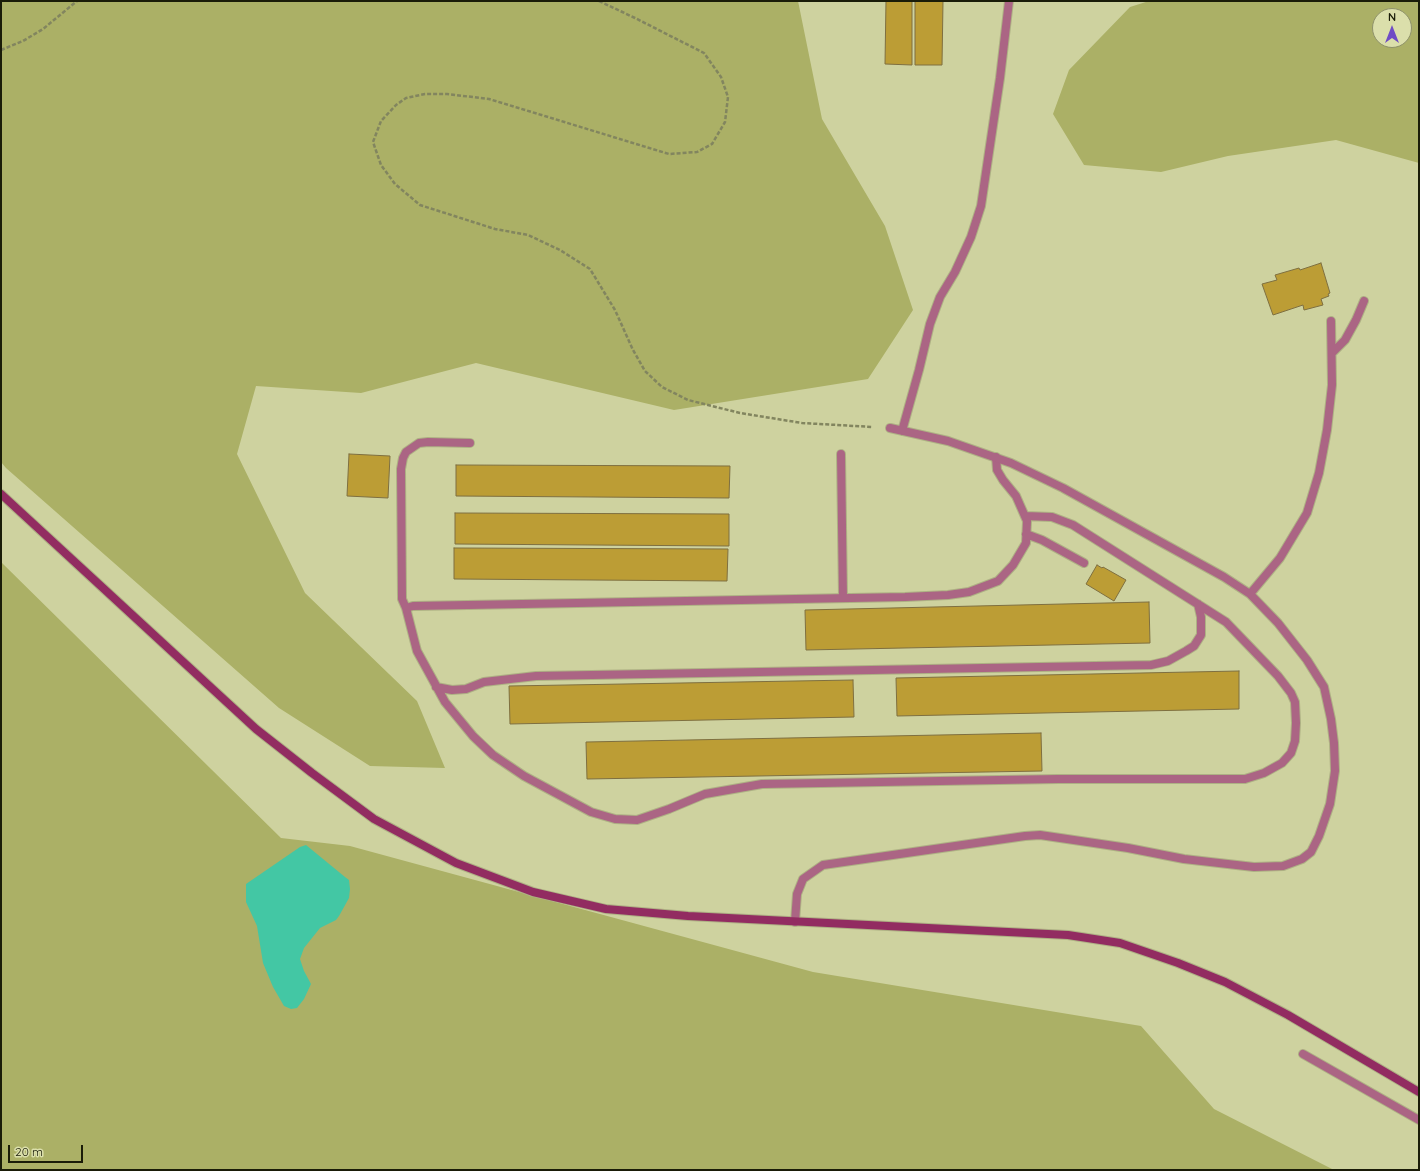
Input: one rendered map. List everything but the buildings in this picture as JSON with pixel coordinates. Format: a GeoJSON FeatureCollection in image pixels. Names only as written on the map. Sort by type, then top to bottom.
{"type":"FeatureCollection","features":[{"type":"Feature","properties":{"kind":"street"},"geometry":{"type":"LineString","coordinates":[[902,430],[930,324],[940,297],[955,272],[971,237],[980,206],[1000,78],[1009,1]]}},
{"type":"Feature","properties":{"kind":"street"},"geometry":{"type":"LineString","coordinates":[[1332,353],[1345,340],[1364,301]]}},
{"type":"Feature","properties":{"kind":"street"},"geometry":{"type":"LineString","coordinates":[[1250,594],[1280,558],[1307,513],[1319,473],[1327,430],[1332,385],[1331,321]]}},
{"type":"Feature","properties":{"kind":"street"},"geometry":{"type":"LineString","coordinates":[[795,922],[797,894],[803,879],[823,865],[1025,836],[1040,835],[1128,848],[1184,859],[1254,867],[1283,866],[1302,860],[1311,852],[1319,836],[1330,804],[1335,771],[1334,743],[1331,719],[1324,687],[1307,660],[1278,623],[1250,594],[1224,577],[1063,488],[1011,463],[948,440],[890,428]]}},
{"type":"Feature","properties":{"kind":"street"},"geometry":{"type":"LineString","coordinates":[[470,443],[419,443],[406,452],[403,458],[401,469],[402,599],[406,608],[417,651],[445,702],[473,736],[493,755],[524,776],[591,812],[615,819],[637,820],[705,794],[762,784],[1058,779],[1245,779],[1264,773],[1282,763],[1291,753],[1295,741],[1295,702],[1291,693],[1278,676],[1226,622],[1072,525],[1052,517],[1025,516]]}},
{"type":"Feature","properties":{"kind":"street"},"geometry":{"type":"LineString","coordinates":[[841,454],[843,598]]}},
{"type":"Feature","properties":{"kind":"street"},"geometry":{"type":"LineString","coordinates":[[406,608],[413,606],[948,595],[974,590],[998,581],[1013,565],[1026,543],[1027,521],[1016,496],[997,470],[996,457]]}},
{"type":"Feature","properties":{"kind":"street"},"geometry":{"type":"LineString","coordinates":[[1,494],[256,729],[374,819],[456,863],[533,892],[606,909],[688,916],[1068,935],[1120,943],[1178,963],[1225,982],[1288,1014],[1419,1092]]}},
{"type":"Feature","properties":{"kind":"street"},"geometry":{"type":"LineString","coordinates":[[1026,534],[1042,540],[1084,564]]}},
{"type":"Feature","properties":{"kind":"street"},"geometry":{"type":"LineString","coordinates":[[436,687],[452,690],[466,688],[484,682],[536,676],[1151,665],[1168,661],[1194,646],[1201,635],[1201,617],[1198,604]]}},
{"type":"Feature","properties":{"kind":"street"},"geometry":{"type":"LineString","coordinates":[[1303,1054],[1419,1120]]}},
{"type":"Feature","properties":{"kind":"path"},"geometry":{"type":"LineString","coordinates":[[1,50],[23,41],[43,30],[77,1]]}},
{"type":"Feature","properties":{"kind":"path"},"geometry":{"type":"LineString","coordinates":[[599,1],[704,53],[721,77],[728,97],[725,122],[712,144],[697,152],[669,154],[488,99],[447,94],[425,94],[406,98],[396,104],[381,121],[373,142],[381,165],[394,184],[420,205],[495,229],[528,235],[560,250],[590,269],[615,310],[633,350],[645,371],[662,387],[688,400],[740,413],[802,423],[890,428]]}},
{"type":"Feature","properties":{"kind":"green space"},"geometry":{"type":"Polygon","coordinates":[[[1,1],[798,1],[822,119],[885,226],[913,310],[868,379],[674,410],[476,363],[361,393],[256,386],[237,454],[305,593],[417,701],[445,768],[370,766],[279,708],[1,462],[1,1]]]}},
{"type":"Feature","properties":{"kind":"green space"},"geometry":{"type":"Polygon","coordinates":[[[1149,1],[1419,1],[1419,163],[1336,140],[1228,156],[1161,172],[1084,165],[1053,114],[1069,70],[1130,7],[1149,1]]]}},
{"type":"Feature","properties":{"kind":"green space"},"geometry":{"type":"Polygon","coordinates":[[[1,562],[281,838],[350,846],[813,972],[1141,1026],[1214,1109],[1334,1170],[1,1170],[1,562]]]}},
{"type":"Feature","properties":{"kind":"water"},"geometry":{"type":"Polygon","coordinates":[[[306,845],[349,880],[350,889],[349,898],[336,920],[320,928],[304,948],[300,959],[311,984],[304,999],[297,1008],[291,1009],[284,1006],[273,987],[263,963],[257,926],[246,902],[246,884],[300,847],[306,845]]]}}]}
